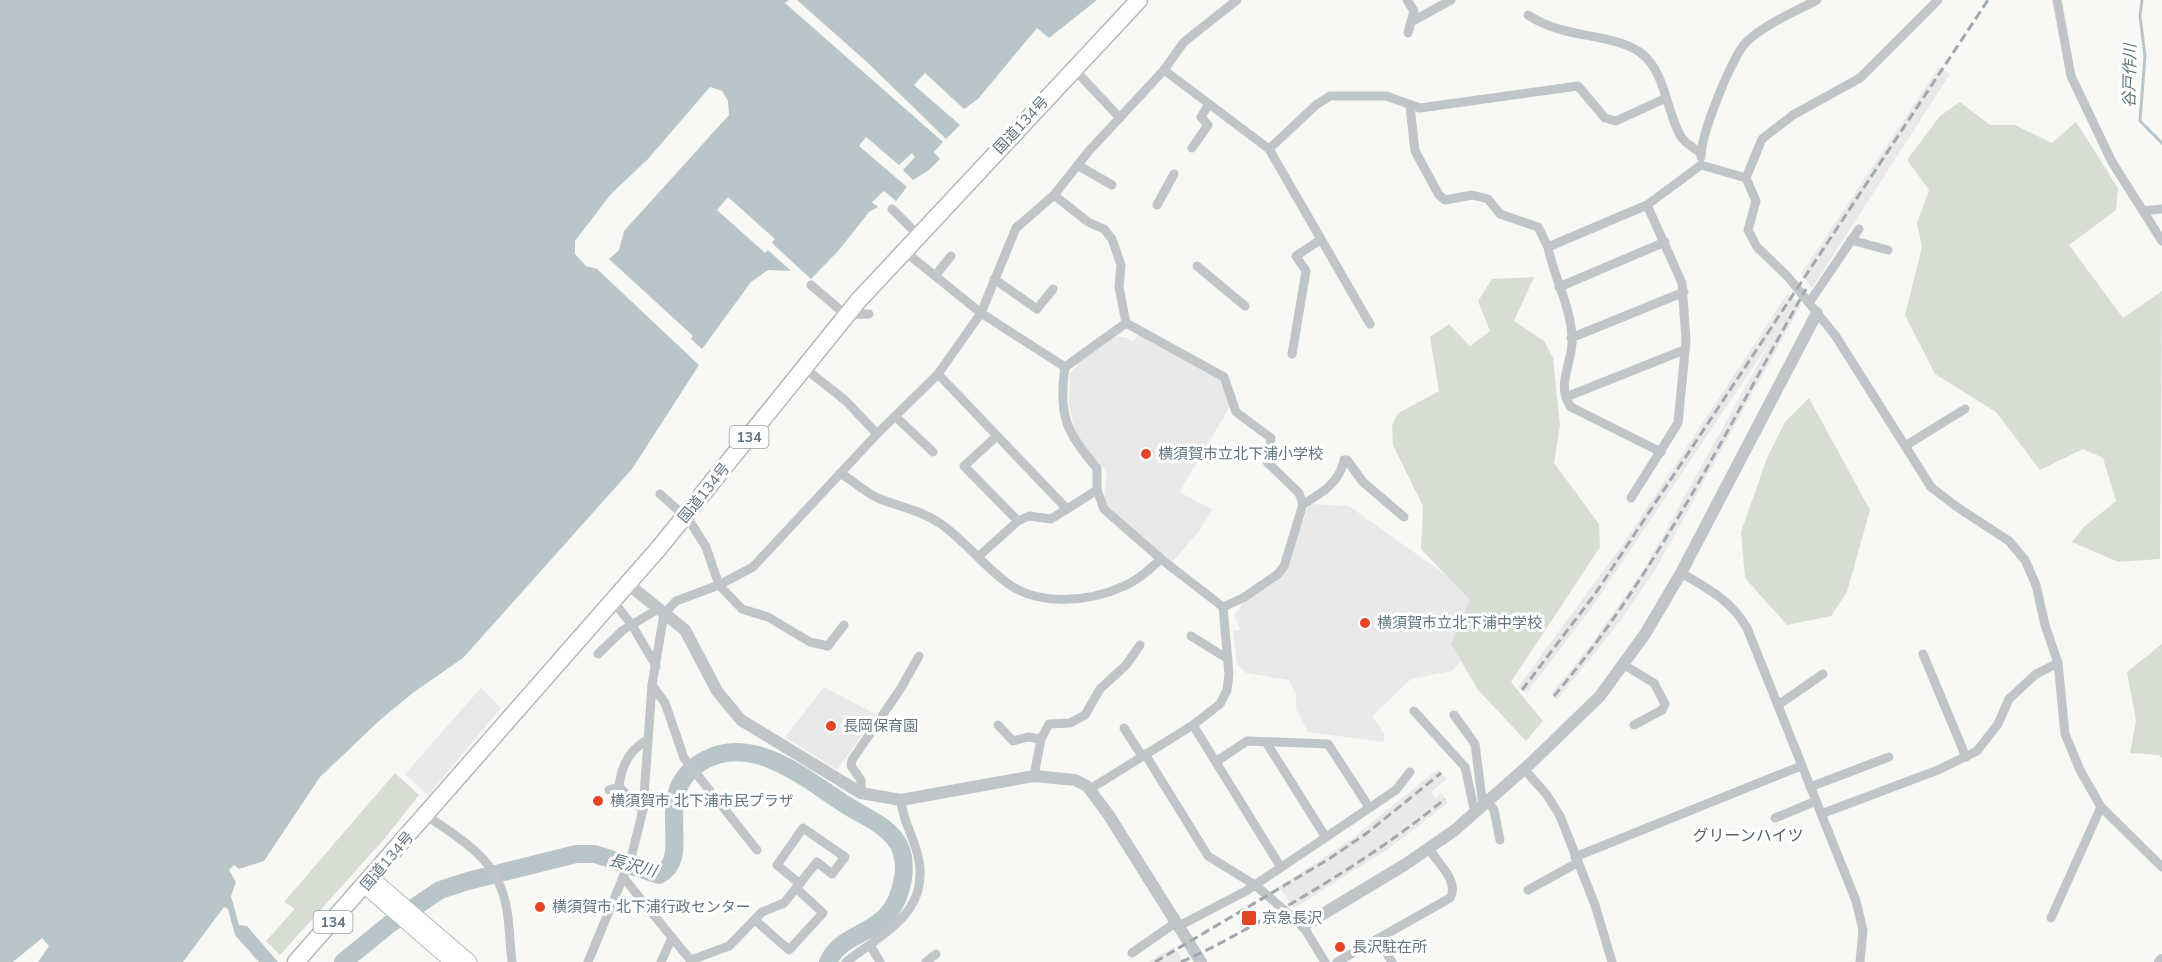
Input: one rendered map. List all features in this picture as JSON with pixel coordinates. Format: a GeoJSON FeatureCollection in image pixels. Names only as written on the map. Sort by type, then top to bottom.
{"type":"FeatureCollection","features":[{"type":"Feature","properties":{"kind":"highway","name":"国道134号"},"geometry":{"type":"LineString","coordinates":[[296,962],[369,882],[483,746],[686,517],[846,315],[903,250],[1139,0]]}},
{"type":"Feature","properties":{"kind":"main road"},"geometry":{"type":"LineString","coordinates":[[369,882],[371,891],[389,901],[429,935],[469,962]]}},
{"type":"Feature","properties":{"kind":"main road"},"geometry":{"type":"LineString","coordinates":[[429,935],[453,962]]}},
{"type":"Feature","properties":{"kind":"street"},"geometry":{"type":"LineString","coordinates":[[598,654],[623,630],[676,601],[719,585],[753,567],[840,472],[938,374],[981,313],[1016,228],[1054,195],[1088,152],[1164,70],[1185,42],[1237,0]]}},
{"type":"Feature","properties":{"kind":"street"},"geometry":{"type":"LineString","coordinates":[[1407,0],[1413,11],[1408,33]]}},
{"type":"Feature","properties":{"kind":"street"},"geometry":{"type":"LineString","coordinates":[[1410,22],[1451,0]]}},
{"type":"Feature","properties":{"kind":"street"},"geometry":{"type":"LineString","coordinates":[[1701,165],[1701,153],[1710,117],[1744,46],[1759,31],[1817,0]]}},
{"type":"Feature","properties":{"kind":"street"},"geometry":{"type":"LineString","coordinates":[[1938,0],[1860,78],[1793,115],[1762,139],[1746,178],[1756,201],[1748,230],[1757,248],[1818,313],[1835,335],[1931,487],[2009,541],[2025,560],[2036,585],[2058,663],[2065,734],[2101,807],[2162,867]]}},
{"type":"Feature","properties":{"kind":"street"},"geometry":{"type":"LineString","coordinates":[[2056,0],[2071,76],[2112,162],[2162,241]]}},
{"type":"Feature","properties":{"kind":"street"},"geometry":{"type":"LineString","coordinates":[[1528,15],[1545,26],[1624,43],[1640,53],[1651,63],[1681,137],[1701,153]]}},
{"type":"Feature","properties":{"kind":"street"},"geometry":{"type":"LineString","coordinates":[[1074,69],[1120,118]]}},
{"type":"Feature","properties":{"kind":"street"},"geometry":{"type":"LineString","coordinates":[[1164,70],[1269,149],[1370,324]]}},
{"type":"Feature","properties":{"kind":"street"},"geometry":{"type":"LineString","coordinates":[[1269,149],[1316,105],[1330,96],[1386,96],[1420,108],[1578,86],[1605,118],[1616,122],[1666,98]]}},
{"type":"Feature","properties":{"kind":"street"},"geometry":{"type":"LineString","coordinates":[[1192,148],[1208,125],[1201,117],[1209,104]]}},
{"type":"Feature","properties":{"kind":"street"},"geometry":{"type":"LineString","coordinates":[[1410,106],[1415,151],[1439,195],[1445,200],[1472,195],[1488,199],[1500,214],[1538,227],[1548,247],[1571,338],[1564,386],[1571,407],[1661,452]]}},
{"type":"Feature","properties":{"kind":"street"},"geometry":{"type":"LineString","coordinates":[[1701,165],[1746,178]]}},
{"type":"Feature","properties":{"kind":"street"},"geometry":{"type":"LineString","coordinates":[[1548,247],[1647,206],[1701,165]]}},
{"type":"Feature","properties":{"kind":"street"},"geometry":{"type":"LineString","coordinates":[[1079,166],[1112,185]]}},
{"type":"Feature","properties":{"kind":"street"},"geometry":{"type":"LineString","coordinates":[[1157,205],[1174,174]]}},
{"type":"Feature","properties":{"kind":"street"},"geometry":{"type":"LineString","coordinates":[[1054,195],[1088,222],[1104,229],[1112,240],[1121,265],[1119,287],[1126,323]]}},
{"type":"Feature","properties":{"kind":"street"},"geometry":{"type":"LineString","coordinates":[[1631,498],[1678,423],[1684,350],[1686,313],[1682,283],[1647,206]]}},
{"type":"Feature","properties":{"kind":"street"},"geometry":{"type":"LineString","coordinates":[[2143,211],[2162,208]]}},
{"type":"Feature","properties":{"kind":"street"},"geometry":{"type":"LineString","coordinates":[[892,209],[918,235]]}},
{"type":"Feature","properties":{"kind":"street"},"geometry":{"type":"LineString","coordinates":[[1809,303],[1858,229]]}},
{"type":"Feature","properties":{"kind":"street"},"geometry":{"type":"LineString","coordinates":[[1292,354],[1306,270],[1296,256],[1320,240]]}},
{"type":"Feature","properties":{"kind":"street"},"geometry":{"type":"LineString","coordinates":[[1851,240],[1888,250]]}},
{"type":"Feature","properties":{"kind":"street"},"geometry":{"type":"LineString","coordinates":[[1559,286],[1665,242]]}},
{"type":"Feature","properties":{"kind":"street"},"geometry":{"type":"LineString","coordinates":[[903,250],[981,313],[1065,367]]}},
{"type":"Feature","properties":{"kind":"street"},"geometry":{"type":"LineString","coordinates":[[935,276],[951,256]]}},
{"type":"Feature","properties":{"kind":"street"},"geometry":{"type":"LineString","coordinates":[[1197,266],[1245,306]]}},
{"type":"Feature","properties":{"kind":"street"},"geometry":{"type":"LineString","coordinates":[[994,279],[1037,309],[1053,289]]}},
{"type":"Feature","properties":{"kind":"street"},"geometry":{"type":"LineString","coordinates":[[811,285],[846,315],[869,314]]}},
{"type":"Feature","properties":{"kind":"street"},"geometry":{"type":"LineString","coordinates":[[1571,338],[1684,292]]}},
{"type":"Feature","properties":{"kind":"street"},"geometry":{"type":"LineString","coordinates":[[1303,926],[1429,849],[1482,807],[1576,722],[1624,665],[1681,573],[1818,313]]}},
{"type":"Feature","properties":{"kind":"street"},"geometry":{"type":"LineString","coordinates":[[1065,367],[1126,323]]}},
{"type":"Feature","properties":{"kind":"street"},"geometry":{"type":"LineString","coordinates":[[1126,323],[1224,377],[1236,412],[1272,438],[1267,462],[1299,493],[1303,504],[1284,566],[1266,583],[1222,607]]}},
{"type":"Feature","properties":{"kind":"street"},"geometry":{"type":"LineString","coordinates":[[1566,397],[1684,350]]}},
{"type":"Feature","properties":{"kind":"street"},"geometry":{"type":"LineString","coordinates":[[803,367],[846,401],[877,434]]}},
{"type":"Feature","properties":{"kind":"street"},"geometry":{"type":"LineString","coordinates":[[1065,367],[1064,419],[1074,441],[1097,468],[1097,489],[1104,509],[1161,559],[1222,607],[1228,659],[1227,690],[1220,704],[1193,725],[1090,789]]}},
{"type":"Feature","properties":{"kind":"street"},"geometry":{"type":"LineString","coordinates":[[938,374],[1067,509]]}},
{"type":"Feature","properties":{"kind":"street"},"geometry":{"type":"LineString","coordinates":[[1905,446],[1965,409]]}},
{"type":"Feature","properties":{"kind":"street"},"geometry":{"type":"LineString","coordinates":[[895,416],[933,452]]}},
{"type":"Feature","properties":{"kind":"street"},"geometry":{"type":"LineString","coordinates":[[997,436],[964,466],[1018,521]]}},
{"type":"Feature","properties":{"kind":"street"},"geometry":{"type":"LineString","coordinates":[[1303,504],[1322,493],[1342,469],[1344,460],[1347,460],[1362,482],[1404,517]]}},
{"type":"Feature","properties":{"kind":"street"},"geometry":{"type":"LineString","coordinates":[[840,472],[878,498],[908,507],[940,524],[979,556],[1006,583],[1030,596],[1056,600],[1123,587],[1147,572],[1161,559]]}},
{"type":"Feature","properties":{"kind":"street"},"geometry":{"type":"LineString","coordinates":[[979,556],[1018,521],[1029,516],[1051,519],[1097,489]]}},
{"type":"Feature","properties":{"kind":"street"},"geometry":{"type":"LineString","coordinates":[[660,494],[686,517],[706,547],[719,585],[742,609],[768,617],[810,642],[828,646],[844,625]]}},
{"type":"Feature","properties":{"kind":"street"},"geometry":{"type":"LineString","coordinates":[[1681,573],[1726,600],[1741,616],[1860,915],[1863,942],[1860,962]]}},
{"type":"Feature","properties":{"kind":"street"},"geometry":{"type":"LineString","coordinates":[[628,584],[686,630],[717,691],[741,720],[861,793],[901,800],[1034,776],[1075,780],[1090,789],[1200,962]]}},
{"type":"Feature","properties":{"kind":"street"},"geometry":{"type":"LineString","coordinates":[[613,601],[632,625],[656,666]]}},
{"type":"Feature","properties":{"kind":"street"},"geometry":{"type":"LineString","coordinates":[[588,962],[633,853],[643,810],[647,740],[661,611]]}},
{"type":"Feature","properties":{"kind":"street"},"geometry":{"type":"LineString","coordinates":[[1191,636],[1228,659]]}},
{"type":"Feature","properties":{"kind":"street"},"geometry":{"type":"LineString","coordinates":[[1034,776],[1041,739],[1048,724],[1070,723],[1085,715],[1100,689],[1126,665],[1140,645]]}},
{"type":"Feature","properties":{"kind":"street"},"geometry":{"type":"LineString","coordinates":[[1923,654],[1966,757]]}},
{"type":"Feature","properties":{"kind":"street"},"geometry":{"type":"LineString","coordinates":[[861,793],[861,780],[851,766],[852,760],[901,688],[919,656]]}},
{"type":"Feature","properties":{"kind":"street"},"geometry":{"type":"LineString","coordinates":[[1821,814],[1966,757],[1985,742],[1998,724],[2010,699],[2036,674],[2058,663]]}},
{"type":"Feature","properties":{"kind":"street"},"geometry":{"type":"LineString","coordinates":[[1624,665],[1654,683],[1665,704],[1662,710],[1634,725]]}},
{"type":"Feature","properties":{"kind":"street"},"geometry":{"type":"LineString","coordinates":[[1778,705],[1823,674]]}},
{"type":"Feature","properties":{"kind":"street"},"geometry":{"type":"LineString","coordinates":[[652,685],[665,703],[684,758],[699,774],[757,850]]}},
{"type":"Feature","properties":{"kind":"street"},"geometry":{"type":"LineString","coordinates":[[1414,711],[1465,768],[1482,807]]}},
{"type":"Feature","properties":{"kind":"street"},"geometry":{"type":"LineString","coordinates":[[1454,715],[1475,744],[1482,807]]}},
{"type":"Feature","properties":{"kind":"street"},"geometry":{"type":"LineString","coordinates":[[998,725],[1013,741],[1028,737],[1041,739]]}},
{"type":"Feature","properties":{"kind":"street"},"geometry":{"type":"LineString","coordinates":[[1193,725],[1280,866]]}},
{"type":"Feature","properties":{"kind":"street"},"geometry":{"type":"LineString","coordinates":[[1124,728],[1208,855],[1255,885],[1303,926],[1324,962]]}},
{"type":"Feature","properties":{"kind":"street"},"geometry":{"type":"LineString","coordinates":[[643,810],[614,788],[621,768],[637,745],[647,740]]}},
{"type":"Feature","properties":{"kind":"street"},"geometry":{"type":"LineString","coordinates":[[1217,761],[1247,741],[1328,744],[1369,807]]}},
{"type":"Feature","properties":{"kind":"street"},"geometry":{"type":"LineString","coordinates":[[1266,742],[1326,836]]}},
{"type":"Feature","properties":{"kind":"street"},"geometry":{"type":"LineString","coordinates":[[1810,787],[1889,757]]}},
{"type":"Feature","properties":{"kind":"street"},"geometry":{"type":"LineString","coordinates":[[1528,890],[1576,860],[1801,766]]}},
{"type":"Feature","properties":{"kind":"street"},"geometry":{"type":"LineString","coordinates":[[1524,769],[1554,805],[1595,906],[1612,962]]}},
{"type":"Feature","properties":{"kind":"street"},"geometry":{"type":"LineString","coordinates":[[1132,953],[1176,925],[1255,885],[1396,790],[1410,772]]}},
{"type":"Feature","properties":{"kind":"street"},"geometry":{"type":"LineString","coordinates":[[846,962],[902,921],[913,903],[919,878],[916,849],[903,815],[901,800]]}},
{"type":"Feature","properties":{"kind":"street"},"geometry":{"type":"LineString","coordinates":[[1775,818],[1816,801]]}},
{"type":"Feature","properties":{"kind":"street"},"geometry":{"type":"LineString","coordinates":[[1482,807],[1494,810],[1500,840]]}},
{"type":"Feature","properties":{"kind":"street"},"geometry":{"type":"LineString","coordinates":[[2051,918],[2101,807]]}},
{"type":"Feature","properties":{"kind":"street"},"geometry":{"type":"LineString","coordinates":[[426,815],[474,849],[489,865],[502,890],[512,962]]}},
{"type":"Feature","properties":{"kind":"street"},"geometry":{"type":"LineString","coordinates":[[625,872],[691,961],[729,946],[762,912],[784,903],[798,886],[817,862],[832,874],[845,857],[803,828],[777,864],[798,886],[823,913],[789,950],[755,920]]}},
{"type":"Feature","properties":{"kind":"street"},"geometry":{"type":"LineString","coordinates":[[1337,962],[1450,898],[1454,892],[1453,883],[1429,849]]}},
{"type":"Feature","properties":{"kind":"street"},"geometry":{"type":"LineString","coordinates":[[661,962],[672,938]]}},
{"type":"Feature","properties":{"kind":"street"},"geometry":{"type":"LineString","coordinates":[[1378,940],[1392,962]]}},
{"type":"Feature","properties":{"kind":"street"},"geometry":{"type":"LineString","coordinates":[[870,945],[880,962]]}},
{"type":"Feature","properties":{"kind":"street"},"geometry":{"type":"LineString","coordinates":[[926,962],[936,954]]}},
{"type":"Feature","properties":{"kind":"shaded area"},"geometry":{"type":"Polygon","coordinates":[[[0,0],[789,0],[785,3],[943,142],[934,152],[940,159],[929,170],[913,180],[903,170],[915,157],[912,153],[899,165],[866,137],[859,146],[907,187],[896,201],[884,191],[872,202],[878,207],[869,212],[839,250],[811,279],[775,246],[772,242],[775,239],[728,197],[717,210],[765,253],[768,250],[791,271],[768,270],[751,282],[702,349],[691,339],[693,336],[609,259],[619,250],[624,231],[729,115],[728,101],[722,91],[710,87],[648,159],[611,194],[575,241],[575,254],[586,266],[597,269],[699,365],[632,469],[463,658],[414,692],[380,720],[320,777],[264,861],[239,869],[234,865],[229,870],[236,882],[231,896],[239,925],[247,926],[278,962],[259,962],[235,935],[228,909],[224,907],[183,962],[0,962],[0,0]]]}},
{"type":"Feature","properties":{"kind":"shaded area"},"geometry":{"type":"Polygon","coordinates":[[[797,0],[1097,0],[1049,38],[1037,28],[978,99],[964,109],[925,73],[914,85],[960,125],[946,139],[868,63],[797,0]]]}},
{"type":"Feature","properties":{"kind":"shaded area"},"geometry":{"type":"Polygon","coordinates":[[[1939,67],[1950,74],[1812,288],[1801,274],[1939,67]]]}},
{"type":"Feature","properties":{"kind":"shaded area"},"geometry":{"type":"Polygon","coordinates":[[[1960,102],[1990,125],[2015,125],[2052,143],[2076,122],[2118,188],[2116,210],[2069,245],[2123,318],[2162,291],[2160,559],[2118,562],[2072,542],[2084,527],[2116,501],[2103,458],[2083,449],[2040,470],[1996,412],[1935,374],[1905,315],[1922,247],[1917,223],[1929,190],[1907,160],[1940,116],[1960,102]]]}},
{"type":"Feature","properties":{"kind":"shaded area"},"geometry":{"type":"Polygon","coordinates":[[[1534,277],[1514,321],[1544,341],[1553,358],[1560,426],[1554,463],[1599,524],[1600,547],[1511,682],[1543,721],[1526,741],[1478,690],[1451,644],[1470,600],[1421,549],[1423,506],[1393,445],[1392,426],[1397,414],[1439,391],[1430,337],[1449,324],[1470,346],[1490,331],[1478,301],[1492,279],[1534,277]]]}},
{"type":"Feature","properties":{"kind":"shaded area"},"geometry":{"type":"Polygon","coordinates":[[[1788,293],[1801,305],[1657,567],[1621,620],[1557,700],[1551,694],[1590,646],[1646,566],[1772,339],[1592,607],[1526,694],[1518,687],[1623,544],[1788,293]]]}},
{"type":"Feature","properties":{"kind":"shaded area","name":"横須賀市立北下浦小学校"},"geometry":{"type":"Polygon","coordinates":[[[1139,334],[1221,376],[1231,405],[1179,492],[1212,509],[1200,530],[1172,562],[1154,550],[1104,502],[1107,474],[1077,440],[1069,404],[1070,374],[1085,356],[1109,337],[1124,337],[1134,341],[1139,334]]]}},
{"type":"Feature","properties":{"kind":"shaded area"},"geometry":{"type":"Polygon","coordinates":[[[1809,398],[1870,510],[1847,592],[1831,616],[1787,625],[1745,578],[1741,532],[1767,458],[1785,422],[1809,398]]]}},
{"type":"Feature","properties":{"kind":"shaded area","name":"横須賀市立北下浦中学校"},"geometry":{"type":"Polygon","coordinates":[[[1309,504],[1349,506],[1481,600],[1492,624],[1452,671],[1411,679],[1372,716],[1385,735],[1383,742],[1308,732],[1296,709],[1296,694],[1289,680],[1246,673],[1237,664],[1233,631],[1241,630],[1234,615],[1251,594],[1285,571],[1309,504]]]}},
{"type":"Feature","properties":{"kind":"shaded area"},"geometry":{"type":"Polygon","coordinates":[[[2162,644],[2162,758],[2159,755],[2130,753],[2136,721],[2127,672],[2162,644]]]}},
{"type":"Feature","properties":{"kind":"shaded area","name":"長岡保育園"},"geometry":{"type":"Polygon","coordinates":[[[824,687],[877,715],[837,770],[785,737],[824,687]]]}},
{"type":"Feature","properties":{"kind":"shaded area"},"geometry":{"type":"Polygon","coordinates":[[[481,688],[501,708],[428,795],[405,774],[481,688]]]}},
{"type":"Feature","properties":{"kind":"shaded area"},"geometry":{"type":"Polygon","coordinates":[[[1438,769],[1447,779],[1431,792],[1435,798],[1441,793],[1448,803],[1388,849],[1294,908],[1279,887],[1353,838],[1438,769]]]}},
{"type":"Feature","properties":{"kind":"shaded area"},"geometry":{"type":"Polygon","coordinates":[[[395,773],[419,795],[385,838],[280,955],[266,941],[295,909],[284,902],[395,773]]]}},
{"type":"Feature","properties":{"kind":"shaded area"},"geometry":{"type":"Polygon","coordinates":[[[1174,947],[1184,962],[1148,962],[1174,947]]]}},
{"type":"Feature","properties":{"kind":"pier"},"geometry":{"type":"Polygon","coordinates":[[[42,938],[49,946],[38,962],[13,962],[42,938]]]}},
{"type":"Feature","properties":{"kind":"waterway","name":"谷戸作川"},"geometry":{"type":"LineString","coordinates":[[2142,0],[2140,16],[2145,56],[2140,121],[2162,143]]}},
{"type":"Feature","properties":{"kind":"waterway","name":"長沢川"},"geometry":{"type":"LineString","coordinates":[[343,962],[391,923],[440,890],[468,881],[576,854],[595,854],[659,875],[669,866],[674,853],[675,804],[679,788],[689,772],[707,759],[725,753],[743,752],[761,756],[796,772],[884,828],[895,839],[902,852],[903,878],[898,898],[889,912],[879,922],[845,942],[828,962]]}},
{"type":"Feature","properties":{"kind":"railway"},"geometry":{"type":"LineString","coordinates":[[1522,690],[1595,594],[1988,0]]}},
{"type":"Feature","properties":{"kind":"railway"},"geometry":{"type":"LineString","coordinates":[[1554,696],[1591,649],[1659,550],[1806,289]]}},
{"type":"Feature","properties":{"kind":"railway"},"geometry":{"type":"LineString","coordinates":[[1155,962],[1329,859],[1367,833],[1441,773]]}},
{"type":"Feature","properties":{"kind":"railway"},"geometry":{"type":"LineString","coordinates":[[1181,962],[1204,952],[1315,889],[1382,847],[1445,799]]}},
{"type":"Feature","properties":{"kind":"place","name":"横須賀市立北下浦小学校"},"geometry":{"type":"Point","coordinates":[1146,454]}},
{"type":"Feature","properties":{"kind":"place","name":"横須賀市立北下浦中学校"},"geometry":{"type":"Point","coordinates":[1365,623]}},
{"type":"Feature","properties":{"kind":"place","name":"長岡保育園"},"geometry":{"type":"Point","coordinates":[831,726]}},
{"type":"Feature","properties":{"kind":"place","name":"横須賀市 北下浦市民プラザ"},"geometry":{"type":"Point","coordinates":[598,801]}},
{"type":"Feature","properties":{"kind":"place","name":"横須賀市 北下浦行政センター"},"geometry":{"type":"Point","coordinates":[540,907]}},
{"type":"Feature","properties":{"kind":"place","name":"京急長沢"},"geometry":{"type":"Point","coordinates":[1249,918]}},
{"type":"Feature","properties":{"kind":"place","name":"長沢駐在所"},"geometry":{"type":"Point","coordinates":[1340,947]}},
{"type":"Feature","properties":{"kind":"district","name":"グリーンハイツ"},"geometry":{"type":"Point","coordinates":[1748,835]}}]}
